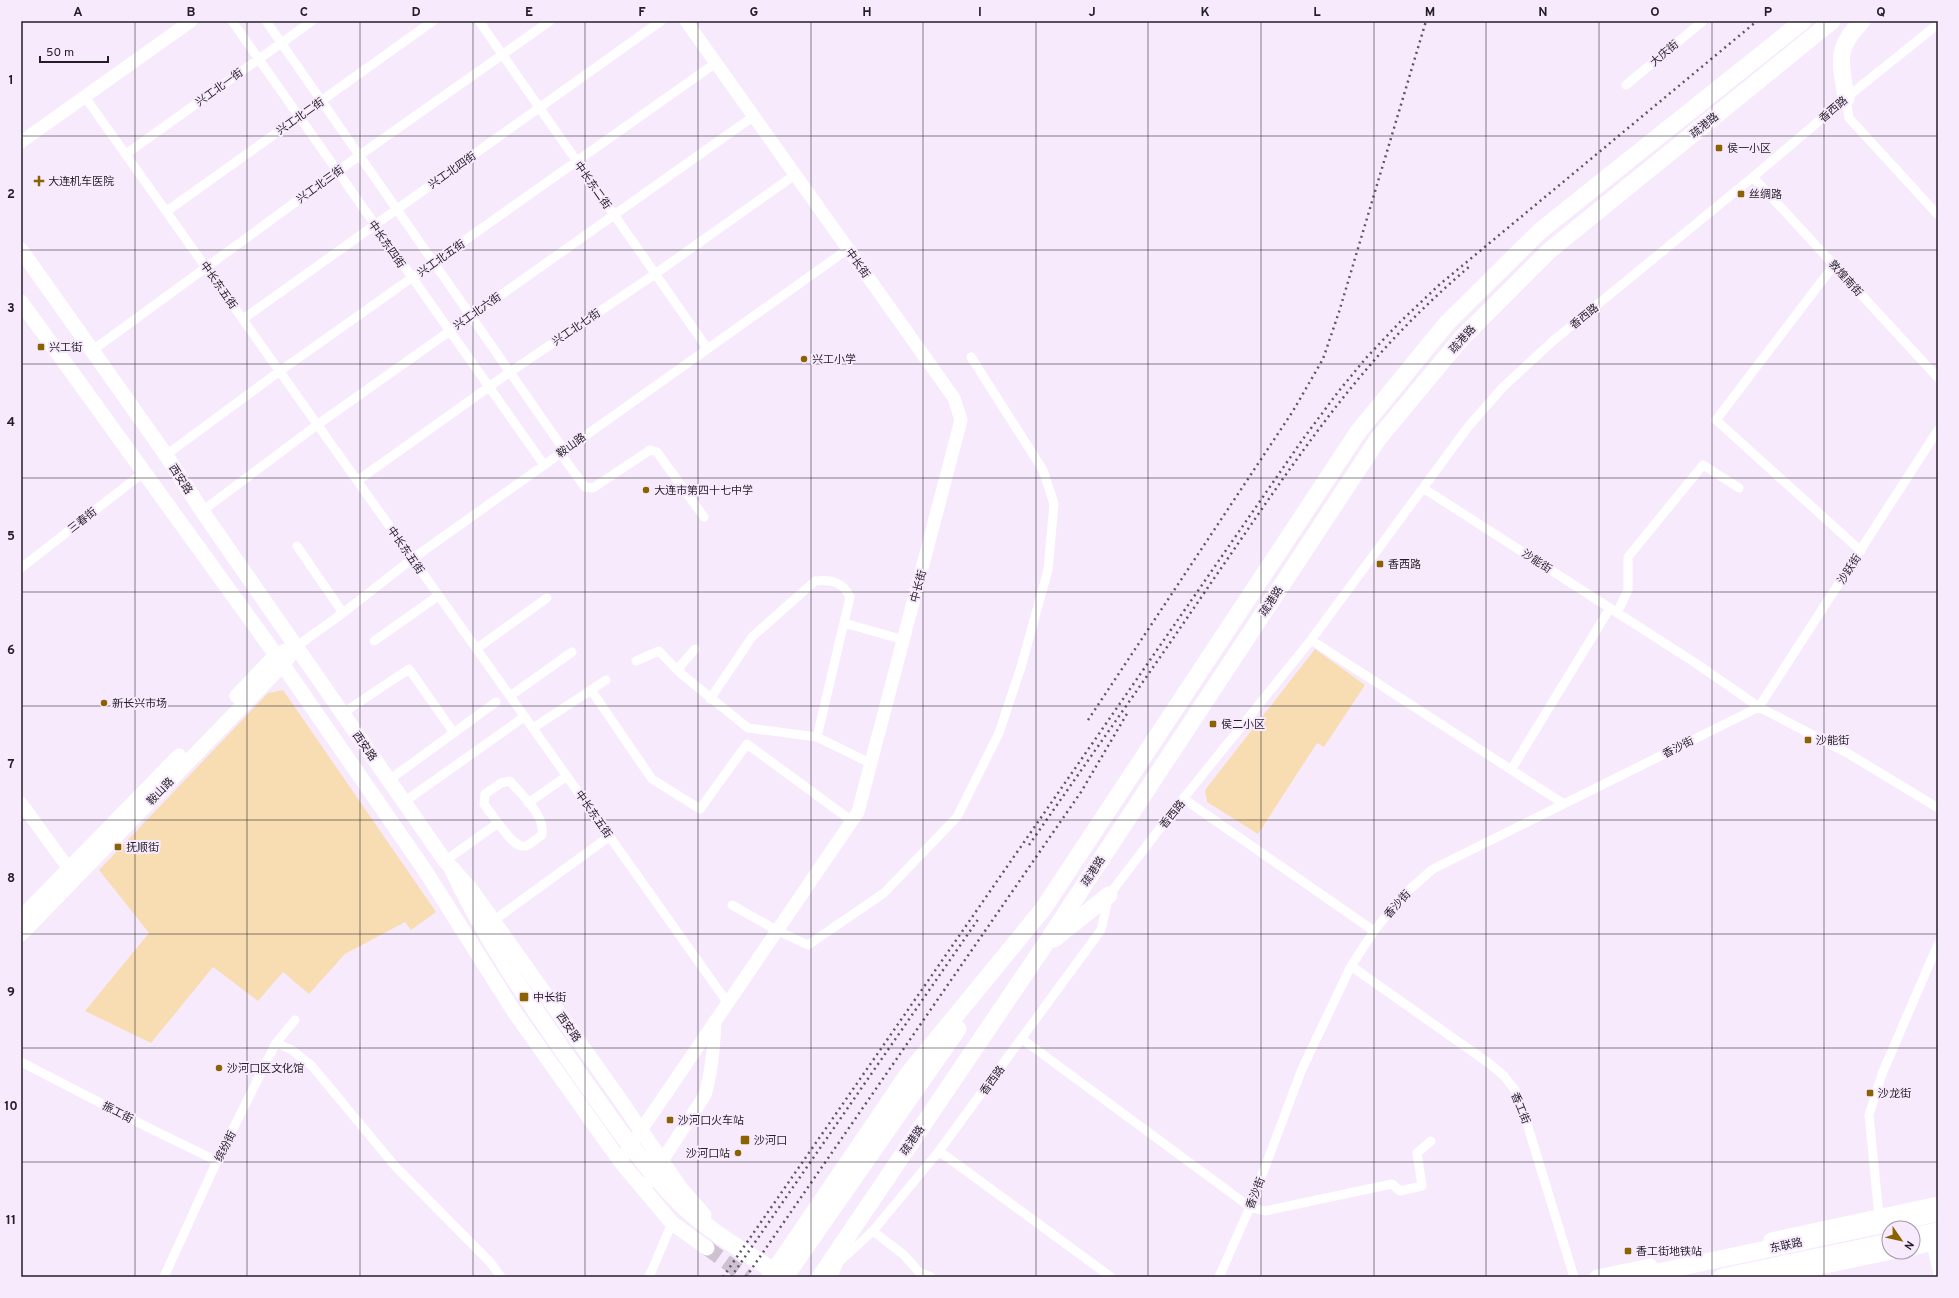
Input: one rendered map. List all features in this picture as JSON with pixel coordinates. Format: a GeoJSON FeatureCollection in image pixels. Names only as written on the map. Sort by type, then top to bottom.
{"type":"FeatureCollection","features":[{"type":"Feature","properties":{"kind":"highway"},"geometry":{"type":"LineString","coordinates":[[449,866],[486,921],[518,988],[617,1127],[658,1178],[685,1208],[784,1277],[1043,909],[1358,432],[1447,323],[1540,231],[1803,21]]}},
{"type":"Feature","properties":{"kind":"highway","name":"疏港路"},"geometry":{"type":"LineString","coordinates":[[820,1277],[1042,949],[1378,439],[1461,339],[1550,250],[1832,21]]}},
{"type":"Feature","properties":{"kind":"highway"},"geometry":{"type":"LineString","coordinates":[[1846,98],[1841,51],[1849,35],[1862,21]]}},
{"type":"Feature","properties":{"kind":"highway"},"geometry":{"type":"LineString","coordinates":[[1042,949],[1109,894]]}},
{"type":"Feature","properties":{"kind":"highway"},"geometry":{"type":"LineString","coordinates":[[770,1277],[908,1074],[1043,909]]}},
{"type":"Feature","properties":{"kind":"highway","name":"东联路"},"geometry":{"type":"LineString","coordinates":[[1634,1277],[1938,1213]]}},
{"type":"Feature","properties":{"kind":"highway"},"geometry":{"type":"LineString","coordinates":[[1921,1237],[1936,1239]]}},
{"type":"Feature","properties":{"kind":"highway","name":"东联路"},"geometry":{"type":"LineString","coordinates":[[1722,1277],[1881,1244]]}},
{"type":"Feature","properties":{"kind":"main road","name":"西安路"},"geometry":{"type":"LineString","coordinates":[[21,250],[166,455],[202,511],[449,866]]}},
{"type":"Feature","properties":{"kind":"main road","name":"西安路"},"geometry":{"type":"LineString","coordinates":[[21,302],[280,660],[428,875],[515,1013],[620,1161],[672,1223],[707,1248]]}},
{"type":"Feature","properties":{"kind":"main road","name":"鞍山路"},"geometry":{"type":"LineString","coordinates":[[21,918],[280,660],[297,646]]}},
{"type":"Feature","properties":{"kind":"main road","name":"鞍山路"},"geometry":{"type":"LineString","coordinates":[[21,934],[280,660]]}},
{"type":"Feature","properties":{"kind":"main road","name":"西安路"},"geometry":{"type":"LineString","coordinates":[[486,921],[641,1130],[693,1204],[724,1229]]}},
{"type":"Feature","properties":{"kind":"main road"},"geometry":{"type":"LineString","coordinates":[[1597,1277],[1938,1204]]}},
{"type":"Feature","properties":{"kind":"main road"},"geometry":{"type":"LineString","coordinates":[[1921,1245],[1936,1239]]}},
{"type":"Feature","properties":{"kind":"main road"},"geometry":{"type":"LineString","coordinates":[[1772,1277],[1881,1254]]}},
{"type":"Feature","properties":{"kind":"street"},"geometry":{"type":"LineString","coordinates":[[21,142],[192,21]]}},
{"type":"Feature","properties":{"kind":"street","name":"中长东四街"},"geometry":{"type":"LineString","coordinates":[[232,21],[300,116],[448,331],[544,465]]}},
{"type":"Feature","properties":{"kind":"street"},"geometry":{"type":"LineString","coordinates":[[266,21],[471,315],[585,487],[593,488],[650,450],[653,450],[657,452],[704,517]]}},
{"type":"Feature","properties":{"kind":"street","name":"兴工北一街"},"geometry":{"type":"LineString","coordinates":[[126,154],[312,21]]}},
{"type":"Feature","properties":{"kind":"street","name":"兴工北二街"},"geometry":{"type":"LineString","coordinates":[[167,211],[433,21]]}},
{"type":"Feature","properties":{"kind":"street","name":"中长东二街"},"geometry":{"type":"LineString","coordinates":[[479,21],[707,348]]}},
{"type":"Feature","properties":{"kind":"street","name":"兴工北三街"},"geometry":{"type":"LineString","coordinates":[[92,350],[360,155],[550,21]]}},
{"type":"Feature","properties":{"kind":"street","name":"兴工北四街"},"geometry":{"type":"LineString","coordinates":[[243,319],[397,208],[540,109],[662,21]]}},
{"type":"Feature","properties":{"kind":"street","name":"中长街"},"geometry":{"type":"LineString","coordinates":[[620,1161],[858,812],[872,764],[961,420],[954,398],[717,62],[686,21]]}},
{"type":"Feature","properties":{"kind":"street","name":"大庆街"},"geometry":{"type":"LineString","coordinates":[[1626,85],[1703,21]]}},
{"type":"Feature","properties":{"kind":"street","name":"香西路"},"geometry":{"type":"LineString","coordinates":[[833,1277],[839,1262],[873,1231],[939,1151],[1101,930],[1109,894],[1311,640],[1468,427],[1504,387],[1553,341],[1753,177],[1846,98],[1938,24]]}},
{"type":"Feature","properties":{"kind":"street","name":"兴工北五街"},"geometry":{"type":"LineString","coordinates":[[166,455],[411,278],[717,62]]}},
{"type":"Feature","properties":{"kind":"street","name":"中长东五街"},"geometry":{"type":"LineString","coordinates":[[85,97],[438,596],[728,1002]]}},
{"type":"Feature","properties":{"kind":"street"},"geometry":{"type":"LineString","coordinates":[[1846,98],[1849,118],[1938,215]]}},
{"type":"Feature","properties":{"kind":"street","name":"兴工北六街"},"geometry":{"type":"LineString","coordinates":[[202,511],[317,425],[448,331],[754,116]]}},
{"type":"Feature","properties":{"kind":"street","name":"兴工北七街"},"geometry":{"type":"LineString","coordinates":[[357,481],[488,387],[655,274],[796,174]]}},
{"type":"Feature","properties":{"kind":"street","name":"敦煌南街"},"geometry":{"type":"LineString","coordinates":[[1753,177],[1938,378]]}},
{"type":"Feature","properties":{"kind":"street","name":"鞍山路"},"geometry":{"type":"LineString","coordinates":[[297,646],[343,613],[412,558],[848,249]]}},
{"type":"Feature","properties":{"kind":"street"},"geometry":{"type":"LineString","coordinates":[[1834,265],[1716,420],[1861,551]]}},
{"type":"Feature","properties":{"kind":"street"},"geometry":{"type":"LineString","coordinates":[[732,905],[778,931],[808,945],[884,893],[957,818],[999,733],[1019,675],[1048,570],[1054,504],[1043,470],[971,357]]}},
{"type":"Feature","properties":{"kind":"street","name":"沙跃街"},"geometry":{"type":"LineString","coordinates":[[1759,707],[1938,430]]}},
{"type":"Feature","properties":{"kind":"street"},"geometry":{"type":"LineString","coordinates":[[1511,770],[1613,610],[1628,590],[1628,557],[1703,465],[1739,488]]}},
{"type":"Feature","properties":{"kind":"street","name":"三春街"},"geometry":{"type":"LineString","coordinates":[[21,568],[144,472]]}},
{"type":"Feature","properties":{"kind":"street","name":"沙能街"},"geometry":{"type":"LineString","coordinates":[[1423,488],[1697,664],[1759,707],[1849,754],[1938,808]]}},
{"type":"Feature","properties":{"kind":"street"},"geometry":{"type":"LineString","coordinates":[[297,546],[343,613]]}},
{"type":"Feature","properties":{"kind":"street"},"geometry":{"type":"LineString","coordinates":[[710,699],[752,637],[815,581],[835,581],[846,589],[850,597],[817,737]]}},
{"type":"Feature","properties":{"kind":"street"},"geometry":{"type":"LineString","coordinates":[[374,641],[438,596]]}},
{"type":"Feature","properties":{"kind":"street"},"geometry":{"type":"LineString","coordinates":[[476,649],[547,598]]}},
{"type":"Feature","properties":{"kind":"street"},"geometry":{"type":"LineString","coordinates":[[844,623],[904,640]]}},
{"type":"Feature","properties":{"kind":"street"},"geometry":{"type":"LineString","coordinates":[[1311,640],[1564,804]]}},
{"type":"Feature","properties":{"kind":"street"},"geometry":{"type":"LineString","coordinates":[[678,672],[681,665],[695,649]]}},
{"type":"Feature","properties":{"kind":"street"},"geometry":{"type":"LineString","coordinates":[[636,661],[659,651],[678,672],[748,728],[817,737],[872,764]]}},
{"type":"Feature","properties":{"kind":"street"},"geometry":{"type":"LineString","coordinates":[[510,696],[572,652]]}},
{"type":"Feature","properties":{"kind":"street"},"geometry":{"type":"LineString","coordinates":[[343,713],[409,669],[454,733]]}},
{"type":"Feature","properties":{"kind":"street"},"geometry":{"type":"LineString","coordinates":[[532,728],[606,680]]}},
{"type":"Feature","properties":{"kind":"street"},"geometry":{"type":"LineString","coordinates":[[591,690],[652,779],[700,810],[747,744],[852,821]]}},
{"type":"Feature","properties":{"kind":"street"},"geometry":{"type":"LineString","coordinates":[[389,780],[496,702]]}},
{"type":"Feature","properties":{"kind":"street","name":"香沙街"},"geometry":{"type":"LineString","coordinates":[[1219,1277],[1250,1207],[1302,1069],[1351,966],[1374,931],[1403,896],[1433,869],[1759,707]]}},
{"type":"Feature","properties":{"kind":"street"},"geometry":{"type":"LineString","coordinates":[[404,802],[524,717]]}},
{"type":"Feature","properties":{"kind":"street"},"geometry":{"type":"LineString","coordinates":[[528,803],[567,776]]}},
{"type":"Feature","properties":{"kind":"street"},"geometry":{"type":"LineString","coordinates":[[510,781],[539,816],[543,826],[542,835],[526,846],[520,846],[511,839],[498,822],[484,804],[485,794],[501,783],[510,781]]}},
{"type":"Feature","properties":{"kind":"street"},"geometry":{"type":"LineString","coordinates":[[1184,799],[1374,931]]}},
{"type":"Feature","properties":{"kind":"street"},"geometry":{"type":"LineString","coordinates":[[21,803],[69,869]]}},
{"type":"Feature","properties":{"kind":"street"},"geometry":{"type":"LineString","coordinates":[[449,866],[498,822]]}},
{"type":"Feature","properties":{"kind":"street"},"geometry":{"type":"LineString","coordinates":[[486,921],[610,836]]}},
{"type":"Feature","properties":{"kind":"street"},"geometry":{"type":"LineString","coordinates":[[1879,1216],[1869,1115],[1882,1074],[1938,944]]}},
{"type":"Feature","properties":{"kind":"street","name":"香工街"},"geometry":{"type":"LineString","coordinates":[[1351,966],[1490,1064],[1504,1076],[1515,1090],[1526,1117],[1574,1277]]}},
{"type":"Feature","properties":{"kind":"street","name":"缤纷街"},"geometry":{"type":"LineString","coordinates":[[164,1277],[217,1161],[276,1043],[295,1020]]}},
{"type":"Feature","properties":{"kind":"street"},"geometry":{"type":"LineString","coordinates":[[643,1190],[704,1095],[710,1078],[715,1021]]}},
{"type":"Feature","properties":{"kind":"street"},"geometry":{"type":"LineString","coordinates":[[1022,1039],[1250,1207],[1264,1211],[1392,1184],[1400,1191],[1422,1186],[1417,1154],[1431,1141]]}},
{"type":"Feature","properties":{"kind":"street"},"geometry":{"type":"LineString","coordinates":[[276,1043],[292,1050],[312,1066],[395,1166],[490,1262],[501,1277]]}},
{"type":"Feature","properties":{"kind":"street","name":"振工街"},"geometry":{"type":"LineString","coordinates":[[21,1062],[217,1161]]}},
{"type":"Feature","properties":{"kind":"street"},"geometry":{"type":"LineString","coordinates":[[672,1145],[672,1176]]}},
{"type":"Feature","properties":{"kind":"street"},"geometry":{"type":"LineString","coordinates":[[939,1151],[1111,1277]]}},
{"type":"Feature","properties":{"kind":"street"},"geometry":{"type":"LineString","coordinates":[[649,1277],[672,1223]]}},
{"type":"Feature","properties":{"kind":"street"},"geometry":{"type":"LineString","coordinates":[[873,1231],[904,1254],[919,1272],[931,1277]]}},
{"type":"Feature","properties":{"kind":"street"},"geometry":{"type":"LineString","coordinates":[[1936,1239],[1938,1275]]}},
{"type":"Feature","properties":{"kind":"shaded area"},"geometry":{"type":"Polygon","coordinates":[[[1315,649],[1365,685],[1324,747],[1317,743],[1258,834],[1207,802],[1205,790],[1315,649]]]}},
{"type":"Feature","properties":{"kind":"shaded area"},"geometry":{"type":"Polygon","coordinates":[[[283,690],[436,912],[411,930],[405,922],[345,954],[309,994],[283,972],[258,1001],[213,967],[151,1043],[85,1011],[149,933],[99,870],[268,693],[283,690]]]}},
{"type":"Feature","properties":{"kind":"tunnel"},"geometry":{"type":"LineString","coordinates":[[707,1248],[747,1277]]}},
{"type":"Feature","properties":{"kind":"railway"},"geometry":{"type":"LineString","coordinates":[[1088,720],[1293,411],[1323,359],[1339,312],[1426,21]]}},
{"type":"Feature","properties":{"kind":"railway"},"geometry":{"type":"LineString","coordinates":[[723,1277],[1303,439],[1338,392],[1366,358],[1400,322],[1439,285],[1757,21]]}},
{"type":"Feature","properties":{"kind":"railway"},"geometry":{"type":"LineString","coordinates":[[1029,845],[1310,441],[1350,389],[1394,338],[1431,301],[1470,266]]}},
{"type":"Feature","properties":{"kind":"railway"},"geometry":{"type":"LineString","coordinates":[[746,1277],[1081,792],[1128,712]]}},
{"type":"Feature","properties":{"kind":"railway"},"geometry":{"type":"LineString","coordinates":[[731,1277],[979,918]]}},
{"type":"Feature","properties":{"kind":"place","name":"侯一小区"},"geometry":{"type":"Point","coordinates":[1719,148]}},
{"type":"Feature","properties":{"kind":"place","name":"大连机车医院"},"geometry":{"type":"Point","coordinates":[39,181]}},
{"type":"Feature","properties":{"kind":"place","name":"丝绸路"},"geometry":{"type":"Point","coordinates":[1741,194]}},
{"type":"Feature","properties":{"kind":"place","name":"兴工街"},"geometry":{"type":"Point","coordinates":[41,347]}},
{"type":"Feature","properties":{"kind":"place","name":"兴工小学"},"geometry":{"type":"Point","coordinates":[804,359]}},
{"type":"Feature","properties":{"kind":"place","name":"大连市第四十七中学"},"geometry":{"type":"Point","coordinates":[646,490]}},
{"type":"Feature","properties":{"kind":"place","name":"香西路"},"geometry":{"type":"Point","coordinates":[1380,564]}},
{"type":"Feature","properties":{"kind":"place","name":"新长兴市场"},"geometry":{"type":"Point","coordinates":[104,703]}},
{"type":"Feature","properties":{"kind":"place","name":"侯二小区"},"geometry":{"type":"Point","coordinates":[1213,724]}},
{"type":"Feature","properties":{"kind":"place","name":"沙能街"},"geometry":{"type":"Point","coordinates":[1808,740]}},
{"type":"Feature","properties":{"kind":"place","name":"抚顺街"},"geometry":{"type":"Point","coordinates":[118,847]}},
{"type":"Feature","properties":{"kind":"place","name":"中长街"},"geometry":{"type":"Point","coordinates":[524,997]}},
{"type":"Feature","properties":{"kind":"place","name":"沙河口区文化馆"},"geometry":{"type":"Point","coordinates":[219,1068]}},
{"type":"Feature","properties":{"kind":"place","name":"沙龙街"},"geometry":{"type":"Point","coordinates":[1870,1093]}},
{"type":"Feature","properties":{"kind":"place","name":"沙河口火车站"},"geometry":{"type":"Point","coordinates":[670,1120]}},
{"type":"Feature","properties":{"kind":"place","name":"沙河口"},"geometry":{"type":"Point","coordinates":[745,1140]}},
{"type":"Feature","properties":{"kind":"place","name":"沙河口站"},"geometry":{"type":"Point","coordinates":[738,1153]}},
{"type":"Feature","properties":{"kind":"place","name":"香工街地铁站"},"geometry":{"type":"Point","coordinates":[1628,1251]}}]}
